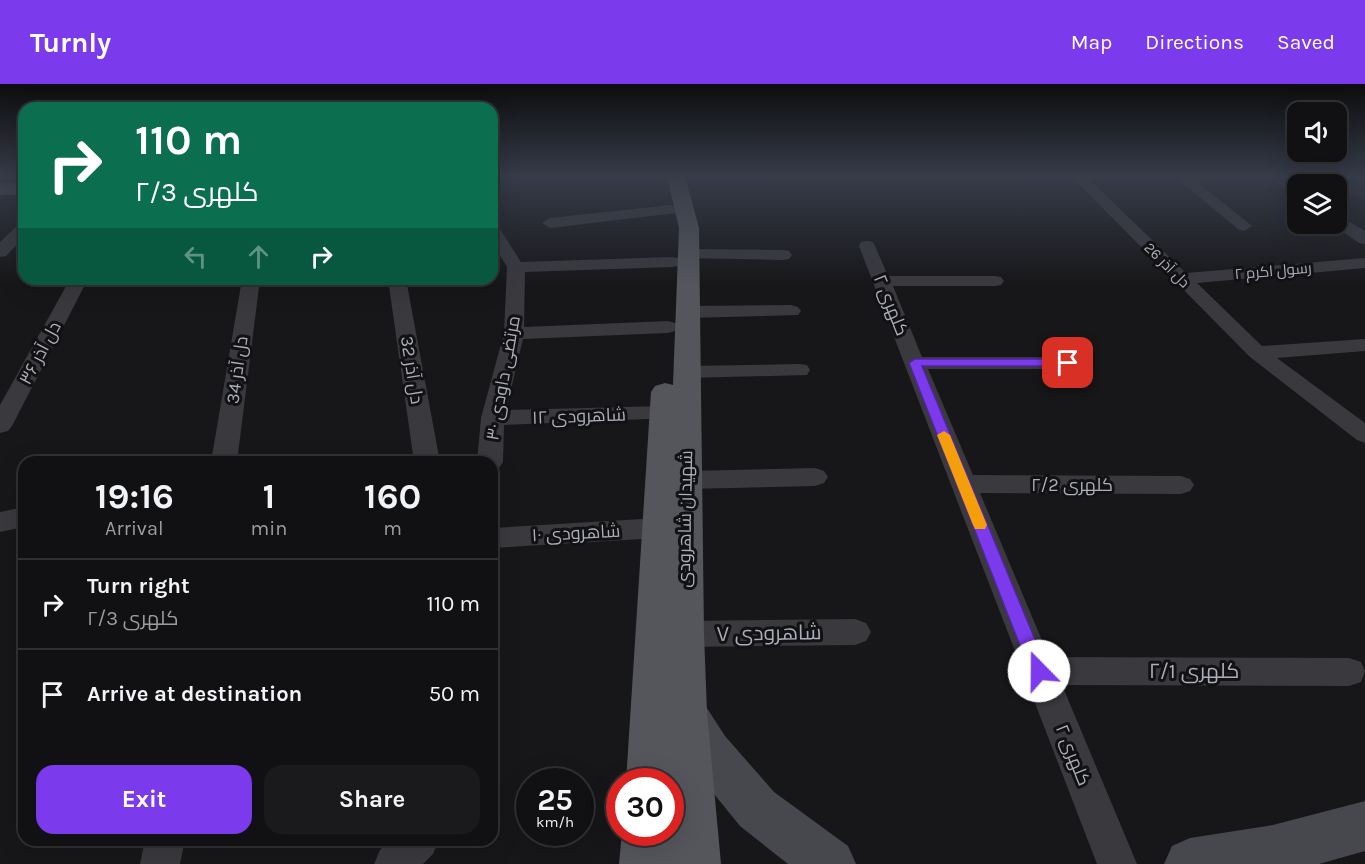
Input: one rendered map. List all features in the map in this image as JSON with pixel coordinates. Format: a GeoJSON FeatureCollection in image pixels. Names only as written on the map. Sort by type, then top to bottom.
{"type":"FeatureCollection","features":[{"type":"Feature","properties":{"kind":"main road","name":"شهیدان شاهرودی"},"geometry":{"type":"LineString","coordinates":[[671,212],[681,258]]}},
{"type":"Feature","properties":{"kind":"main road","name":"شهیدان شاهرودی"},"geometry":{"type":"LineString","coordinates":[[650,768],[664,413],[678,319],[686,212]]}},
{"type":"Feature","properties":{"kind":"main road","name":"شهیدان شاهرودی"},"geometry":{"type":"LineString","coordinates":[[678,319],[687,372],[684,712],[694,864]]}},
{"type":"Feature","properties":{"kind":"main road"},"geometry":{"type":"LineString","coordinates":[[684,712],[709,752],[757,809],[830,864]]}},
{"type":"Feature","properties":{"kind":"main road"},"geometry":{"type":"LineString","coordinates":[[1190,864],[1273,851],[1365,826]]}},
{"type":"Feature","properties":{"kind":"main road"},"geometry":{"type":"LineString","coordinates":[[645,864],[646,846]]}},
{"type":"Feature","properties":{"kind":"street"},"geometry":{"type":"LineString","coordinates":[[550,223],[649,212]]}},
{"type":"Feature","properties":{"kind":"street","name":"دل آذر 26"},"geometry":{"type":"LineString","coordinates":[[1114,212],[1257,353],[1365,435]]}},
{"type":"Feature","properties":{"kind":"street"},"geometry":{"type":"LineString","coordinates":[[1227,212],[1244,226]]}},
{"type":"Feature","properties":{"kind":"street"},"geometry":{"type":"LineString","coordinates":[[1347,227],[1365,239]]}},
{"type":"Feature","properties":{"kind":"street"},"geometry":{"type":"LineString","coordinates":[[1,251],[18,234]]}},
{"type":"Feature","properties":{"kind":"street"},"geometry":{"type":"LineString","coordinates":[[498,238],[516,267],[783,255]]}},
{"type":"Feature","properties":{"kind":"street","name":"کلهری ۲"},"geometry":{"type":"LineString","coordinates":[[867,246],[1117,864]]}},
{"type":"Feature","properties":{"kind":"street","name":"رسول اکرم ۲"},"geometry":{"type":"LineString","coordinates":[[1181,279],[1365,263]]}},
{"type":"Feature","properties":{"kind":"street","name":"۳۰ مرتضی داودی"},"geometry":{"type":"LineString","coordinates":[[490,456],[493,418],[514,333],[516,267]]}},
{"type":"Feature","properties":{"kind":"street"},"geometry":{"type":"LineString","coordinates":[[881,281],[995,281]]}},
{"type":"Feature","properties":{"kind":"street","name":"دل آذر ۳۶"},"geometry":{"type":"LineString","coordinates":[[0,426],[76,285]]}},
{"type":"Feature","properties":{"kind":"street","name":"دل آذر 34"},"geometry":{"type":"LineString","coordinates":[[225,456],[250,285]]}},
{"type":"Feature","properties":{"kind":"street","name":"دل آذر 32"},"geometry":{"type":"LineString","coordinates":[[398,285],[426,456]]}},
{"type":"Feature","properties":{"kind":"street"},"geometry":{"type":"LineString","coordinates":[[514,333],[791,311]]}},
{"type":"Feature","properties":{"kind":"street"},"geometry":{"type":"LineString","coordinates":[[1257,353],[1365,345]]}},
{"type":"Feature","properties":{"kind":"street"},"geometry":{"type":"LineString","coordinates":[[915,363],[1068,363]]}},
{"type":"Feature","properties":{"kind":"street"},"geometry":{"type":"LineString","coordinates":[[687,372],[799,370]]}},
{"type":"Feature","properties":{"kind":"street","name":"شاهرودی ۱۲"},"geometry":{"type":"LineString","coordinates":[[493,418],[664,413]]}},
{"type":"Feature","properties":{"kind":"street"},"geometry":{"type":"LineString","coordinates":[[686,480],[814,477]]}},
{"type":"Feature","properties":{"kind":"street","name":"کلهری ۲/2"},"geometry":{"type":"LineString","coordinates":[[964,484],[1181,485]]}},
{"type":"Feature","properties":{"kind":"street"},"geometry":{"type":"LineString","coordinates":[[0,522],[18,518]]}},
{"type":"Feature","properties":{"kind":"street","name":"شاهرودی ۱۰"},"geometry":{"type":"LineString","coordinates":[[498,538],[659,528]]}},
{"type":"Feature","properties":{"kind":"street","name":"۷ شاهرودی"},"geometry":{"type":"LineString","coordinates":[[684,634],[855,632]]}},
{"type":"Feature","properties":{"kind":"street","name":"کلهری ۲/1"},"geometry":{"type":"LineString","coordinates":[[1039,671],[1349,672]]}},
{"type":"Feature","properties":{"kind":"street"},"geometry":{"type":"LineString","coordinates":[[160,864],[164,846]]}},
{"type":"Feature","properties":{"kind":"street"},"geometry":{"type":"LineString","coordinates":[[394,864],[413,846]]}},
{"type":"Feature","properties":{"kind":"slow traffic"},"geometry":{"type":"LineString","coordinates":[[944,435],[980,525]]}},
{"type":"Feature","properties":{"kind":"route"},"geometry":{"type":"LineString","coordinates":[[1039,671],[915,363],[1068,363]]}}]}
